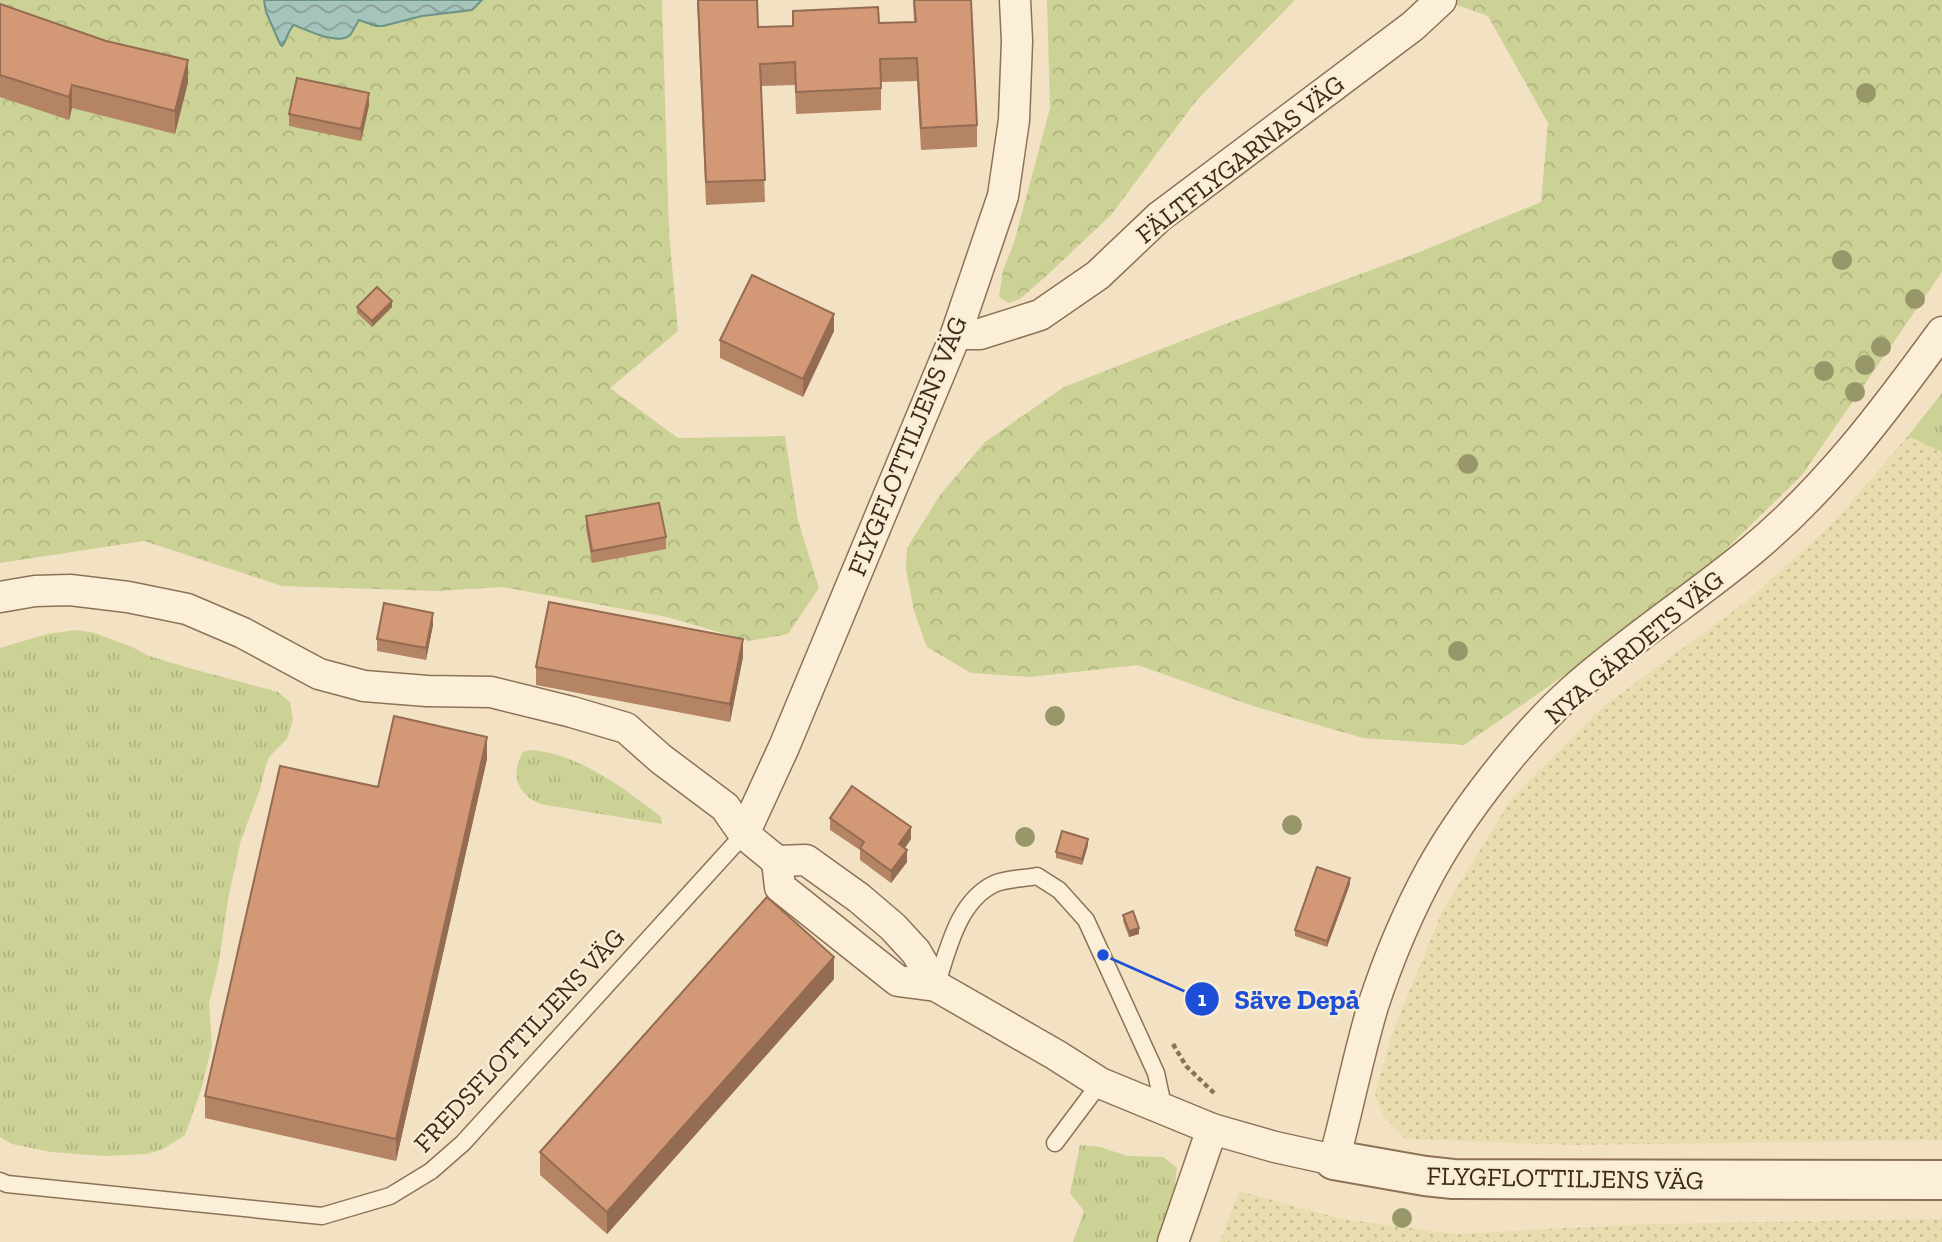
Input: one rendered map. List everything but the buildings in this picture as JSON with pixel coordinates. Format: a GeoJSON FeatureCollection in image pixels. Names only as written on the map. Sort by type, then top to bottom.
{"type":"FeatureCollection","features":[{"type":"Feature","properties":{"kind":"street","name":"FLYGFLOTTILJENS VÄG"},"geometry":{"type":"LineString","coordinates":[[744,834],[784,747],[956,334],[1003,196],[1014,120],[1017,41],[1015,0]]}},
{"type":"Feature","properties":{"kind":"street","name":"FÄLTFLYGARNAS VÄG"},"geometry":{"type":"LineString","coordinates":[[956,334],[980,334],[1040,315],[1098,275],[1159,217],[1413,26],[1441,0]]}},
{"type":"Feature","properties":{"kind":"street","name":"NYA GÄRDETS VÄG"},"geometry":{"type":"LineString","coordinates":[[1334,1160],[1373,1006],[1402,930],[1432,869],[1474,805],[1524,742],[1571,692],[1632,641],[1752,550],[1830,475],[1883,413],[1942,332]]}},
{"type":"Feature","properties":{"kind":"street"},"geometry":{"type":"LineString","coordinates":[[0,597],[35,591],[70,590],[175,606],[243,633],[319,674],[365,686],[491,692],[626,728],[661,759],[725,807],[744,834],[777,861]]}},
{"type":"Feature","properties":{"kind":"street","name":"FLYGFLOTTILJENS VÄG"},"geometry":{"type":"LineString","coordinates":[[936,986],[916,952],[859,898],[806,860],[777,861],[780,887],[898,981],[936,986],[1100,1083],[1218,1131],[1334,1160],[1424,1177],[1453,1179],[1942,1180]]}},
{"type":"Feature","properties":{"kind":"street"},"geometry":{"type":"LineString","coordinates":[[1173,1242],[1218,1131]]}},
{"type":"Feature","properties":{"kind":"lane","name":"FREDSFLOTTILJENS VÄG"},"geometry":{"type":"LineString","coordinates":[[0,1181],[7,1184],[322,1216],[390,1196],[431,1171],[463,1143],[744,834]]}},
{"type":"Feature","properties":{"kind":"lane"},"geometry":{"type":"LineString","coordinates":[[936,986],[958,922],[975,898],[995,883],[1037,877],[1059,890],[1086,920],[1156,1073],[1164,1110]]}},
{"type":"Feature","properties":{"kind":"lane"},"geometry":{"type":"LineString","coordinates":[[1055,1143],[1100,1083]]}},
{"type":"Feature","properties":{"kind":"path"},"geometry":{"type":"LineString","coordinates":[[1168,1036],[1186,1066],[1208,1089],[1231,1104],[1218,1131]]}},
{"type":"Feature","properties":{"kind":"shaded area"},"geometry":{"type":"Polygon","coordinates":[[[1908,436],[1942,452],[1942,1140],[1576,1145],[1406,1139],[1384,1117],[1375,1094],[1393,1031],[1442,912],[1512,798],[1604,706],[1747,601],[1832,524],[1908,436]]]}},
{"type":"Feature","properties":{"kind":"shaded area"},"geometry":{"type":"Polygon","coordinates":[[[1239,1191],[1342,1219],[1455,1234],[1645,1224],[1942,1219],[1942,1242],[1220,1242],[1239,1191]]]}},
{"type":"Feature","properties":{"kind":"green space"},"geometry":{"type":"Polygon","coordinates":[[[0,0],[264,0],[266,12],[285,42],[288,31],[294,25],[328,38],[349,35],[359,20],[383,26],[422,16],[472,10],[482,0],[662,0],[669,233],[678,331],[610,388],[678,438],[785,436],[798,521],[819,588],[788,634],[749,641],[667,617],[502,587],[437,591],[282,586],[144,541],[0,563],[0,0]]]}},
{"type":"Feature","properties":{"kind":"green space"},"geometry":{"type":"Polygon","coordinates":[[[1047,0],[1295,0],[1196,101],[1111,215],[1020,299],[1009,303],[999,297],[1003,270],[1014,243],[1050,108],[1047,0]]]}},
{"type":"Feature","properties":{"kind":"green space"},"geometry":{"type":"Polygon","coordinates":[[[1443,0],[1942,0],[1942,272],[1802,475],[1676,598],[1464,745],[1363,738],[1253,706],[1138,665],[1030,677],[971,673],[927,647],[914,611],[906,569],[907,548],[940,495],[985,442],[1064,387],[1417,253],[1541,202],[1548,123],[1488,16],[1443,0]]]}},
{"type":"Feature","properties":{"kind":"green space"},"geometry":{"type":"Polygon","coordinates":[[[1942,393],[1942,452],[1908,436],[1942,393]]]}},
{"type":"Feature","properties":{"kind":"green space"},"geometry":{"type":"Polygon","coordinates":[[[76,630],[95,633],[149,656],[278,692],[290,702],[293,720],[287,739],[269,757],[241,840],[209,1003],[212,1046],[201,1090],[185,1135],[163,1149],[147,1154],[104,1156],[51,1152],[12,1144],[0,1137],[0,648],[47,634],[76,630]]]}},
{"type":"Feature","properties":{"kind":"green space"},"geometry":{"type":"Polygon","coordinates":[[[529,750],[565,757],[600,774],[661,817],[662,824],[540,804],[532,800],[521,789],[517,775],[519,760],[523,752],[529,750]]]}},
{"type":"Feature","properties":{"kind":"green space"},"geometry":{"type":"Polygon","coordinates":[[[1080,1145],[1100,1147],[1127,1156],[1163,1157],[1177,1168],[1173,1201],[1158,1242],[1073,1242],[1084,1211],[1070,1193],[1080,1145]]]}},
{"type":"Feature","properties":{"kind":"water"},"geometry":{"type":"Polygon","coordinates":[[[264,0],[482,0],[472,10],[422,16],[383,26],[359,20],[351,34],[338,39],[294,25],[282,46],[266,12],[264,0]]]}},
{"type":"Feature","properties":{"kind":"place","name":"Säve Depå"},"geometry":{"type":"Point","coordinates":[1103,955]}}]}
